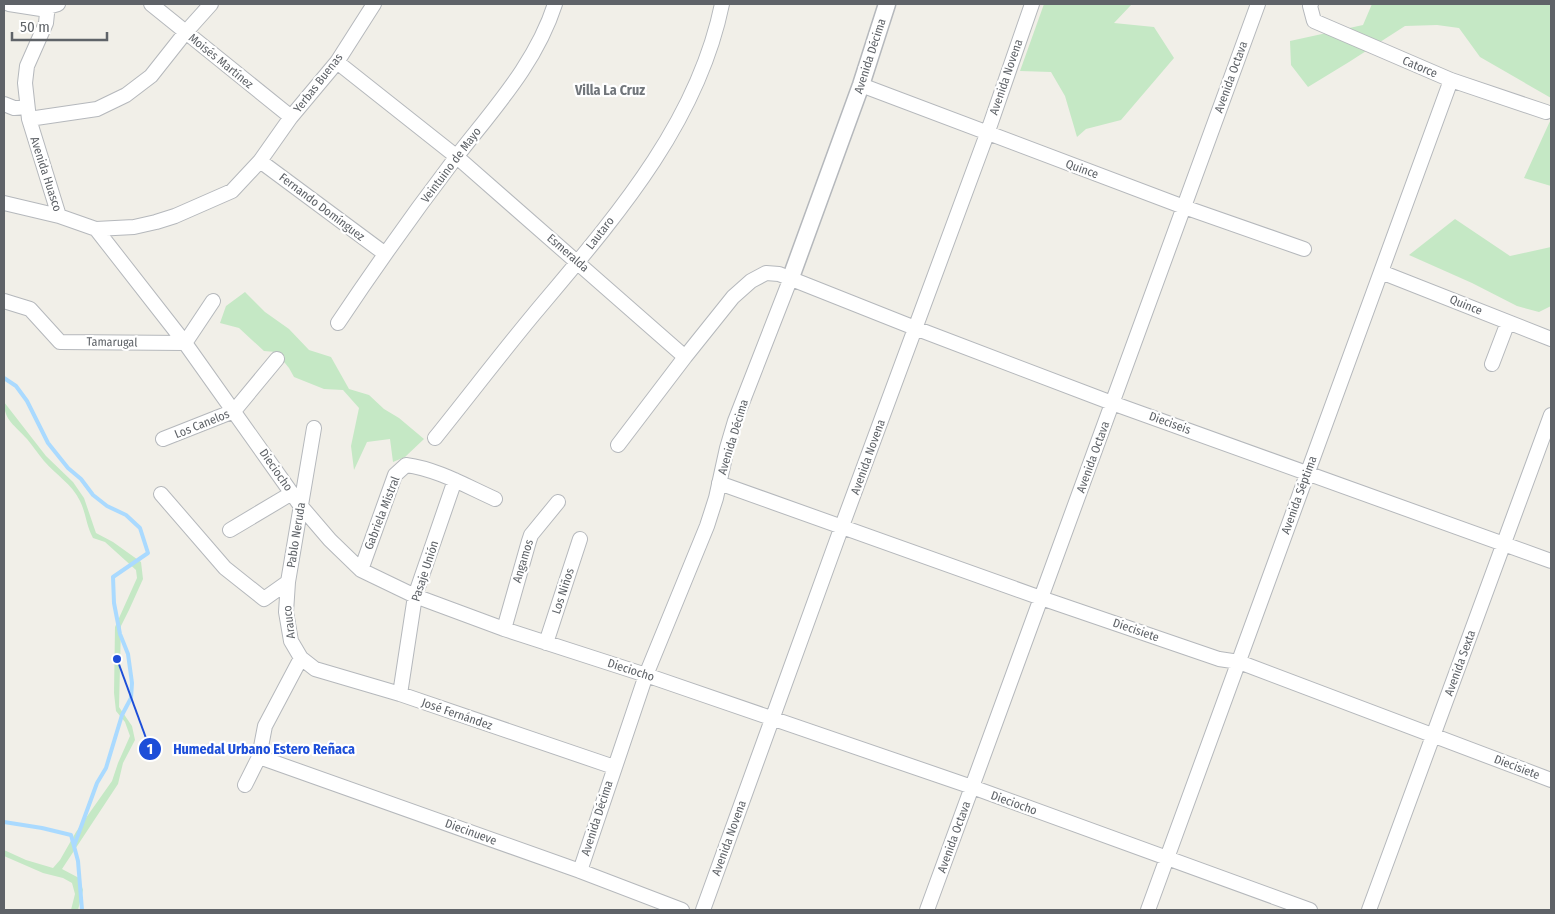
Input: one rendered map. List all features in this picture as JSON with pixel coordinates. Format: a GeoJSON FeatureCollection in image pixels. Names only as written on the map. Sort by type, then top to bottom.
{"type":"FeatureCollection","features":[{"type":"Feature","properties":{"kind":"street"},"geometry":{"type":"LineString","coordinates":[[9,4],[41,9],[52,5]]}},
{"type":"Feature","properties":{"kind":"street","name":"Moisés Martínez"},"geometry":{"type":"LineString","coordinates":[[151,4],[291,118]]}},
{"type":"Feature","properties":{"kind":"street"},"geometry":{"type":"LineString","coordinates":[[4,104],[28,113],[97,109],[126,95],[151,76],[211,4]]}},
{"type":"Feature","properties":{"kind":"street","name":"Yerbas Buenas"},"geometry":{"type":"LineString","coordinates":[[260,161],[291,118],[337,62],[374,4]]}},
{"type":"Feature","properties":{"kind":"street","name":"Veintuino de Mayo"},"geometry":{"type":"LineString","coordinates":[[338,322],[384,253],[516,81],[536,51],[556,4]]}},
{"type":"Feature","properties":{"kind":"street","name":"Lautaro"},"geometry":{"type":"LineString","coordinates":[[435,438],[502,352],[578,262],[646,174],[678,123],[703,68],[722,4]]}},
{"type":"Feature","properties":{"kind":"street","name":"Avenida Décima"},"geometry":{"type":"LineString","coordinates":[[580,871],[646,675],[707,526],[736,421],[861,85],[887,4]]}},
{"type":"Feature","properties":{"kind":"street","name":"Avenida Novena"},"geometry":{"type":"LineString","coordinates":[[703,910],[987,134],[1032,4]]}},
{"type":"Feature","properties":{"kind":"street","name":"Avenida Octava"},"geometry":{"type":"LineString","coordinates":[[927,910],[1258,4]]}},
{"type":"Feature","properties":{"kind":"street","name":"Catorce"},"geometry":{"type":"LineString","coordinates":[[1311,4],[1314,21],[1450,80],[1546,112]]}},
{"type":"Feature","properties":{"kind":"street","name":"Avenida Huasco"},"geometry":{"type":"LineString","coordinates":[[52,5],[27,66],[25,83],[28,113],[58,216],[96,229],[134,227],[156,222],[207,203],[232,191],[260,161]]}},
{"type":"Feature","properties":{"kind":"street","name":"Esmeralda"},"geometry":{"type":"LineString","coordinates":[[337,62],[457,156],[685,357]]}},
{"type":"Feature","properties":{"kind":"street","name":"Avenida Séptima"},"geometry":{"type":"LineString","coordinates":[[1148,910],[1450,80]]}},
{"type":"Feature","properties":{"kind":"street","name":"Quince"},"geometry":{"type":"LineString","coordinates":[[861,85],[1184,207],[1304,249]]}},
{"type":"Feature","properties":{"kind":"street","name":"Fernando Domínguez"},"geometry":{"type":"LineString","coordinates":[[260,161],[384,253]]}},
{"type":"Feature","properties":{"kind":"street"},"geometry":{"type":"LineString","coordinates":[[4,203],[58,216]]}},
{"type":"Feature","properties":{"kind":"street","name":"Dieciocho"},"geometry":{"type":"LineString","coordinates":[[96,229],[185,343],[300,505],[330,540],[361,570],[415,596],[504,629],[646,675],[972,788],[1310,910]]}},
{"type":"Feature","properties":{"kind":"street","name":"Quince"},"geometry":{"type":"LineString","coordinates":[[1381,272],[1551,339]]}},
{"type":"Feature","properties":{"kind":"street"},"geometry":{"type":"LineString","coordinates":[[618,445],[733,298],[751,281],[766,273],[779,274],[790,280]]}},
{"type":"Feature","properties":{"kind":"street","name":"Dieciseis"},"geometry":{"type":"LineString","coordinates":[[790,280],[1112,403],[1551,561]]}},
{"type":"Feature","properties":{"kind":"street"},"geometry":{"type":"LineString","coordinates":[[185,343],[213,301]]}},
{"type":"Feature","properties":{"kind":"street","name":"Tamarugal"},"geometry":{"type":"LineString","coordinates":[[4,302],[30,309],[60,342],[185,343]]}},
{"type":"Feature","properties":{"kind":"street"},"geometry":{"type":"LineString","coordinates":[[1492,364],[1508,322]]}},
{"type":"Feature","properties":{"kind":"street","name":"Los Canelos"},"geometry":{"type":"LineString","coordinates":[[163,440],[234,411],[277,359]]}},
{"type":"Feature","properties":{"kind":"street","name":"Avenida Sexta"},"geometry":{"type":"LineString","coordinates":[[1369,910],[1551,415]]}},
{"type":"Feature","properties":{"kind":"street","name":"Pablo Neruda"},"geometry":{"type":"LineString","coordinates":[[288,582],[314,428]]}},
{"type":"Feature","properties":{"kind":"street","name":"Gabriela Mistral"},"geometry":{"type":"LineString","coordinates":[[361,570],[395,476],[406,465],[421,467],[455,480],[495,499]]}},
{"type":"Feature","properties":{"kind":"street","name":"Pasaje Unión"},"geometry":{"type":"LineString","coordinates":[[400,694],[415,596],[455,480]]}},
{"type":"Feature","properties":{"kind":"street","name":"Diecisiete"},"geometry":{"type":"LineString","coordinates":[[719,483],[1041,598],[1219,659],[1238,662],[1551,780]]}},
{"type":"Feature","properties":{"kind":"street"},"geometry":{"type":"LineString","coordinates":[[230,530],[292,493]]}},
{"type":"Feature","properties":{"kind":"street"},"geometry":{"type":"LineString","coordinates":[[161,494],[224,568],[264,600],[288,582]]}},
{"type":"Feature","properties":{"kind":"street","name":"Angamos"},"geometry":{"type":"LineString","coordinates":[[504,629],[531,535],[558,502]]}},
{"type":"Feature","properties":{"kind":"street","name":"Los Niños"},"geometry":{"type":"LineString","coordinates":[[546,643],[580,539]]}},
{"type":"Feature","properties":{"kind":"street","name":"Arauco"},"geometry":{"type":"LineString","coordinates":[[288,582],[286,612],[290,641],[301,658]]}},
{"type":"Feature","properties":{"kind":"street"},"geometry":{"type":"LineString","coordinates":[[245,785],[259,757],[265,726],[301,658]]}},
{"type":"Feature","properties":{"kind":"street","name":"José Fernández"},"geometry":{"type":"LineString","coordinates":[[301,658],[315,669],[400,694],[614,767]]}},
{"type":"Feature","properties":{"kind":"street","name":"Diecinueve"},"geometry":{"type":"LineString","coordinates":[[259,757],[580,871],[682,910]]}},
{"type":"Feature","properties":{"kind":"green space"},"geometry":{"type":"Polygon","coordinates":[[[1044,4],[1132,4],[1114,23],[1154,27],[1174,58],[1121,120],[1086,129],[1077,137],[1065,96],[1051,72],[1020,71],[1044,4]]]}},
{"type":"Feature","properties":{"kind":"green space"},"geometry":{"type":"Polygon","coordinates":[[[1372,4],[1551,4],[1551,98],[1480,57],[1459,28],[1437,25],[1405,26],[1308,87],[1291,65],[1290,41],[1363,25],[1372,4]]]}},
{"type":"Feature","properties":{"kind":"green space"},"geometry":{"type":"Polygon","coordinates":[[[1551,119],[1551,186],[1524,178],[1551,119]]]}},
{"type":"Feature","properties":{"kind":"green space"},"geometry":{"type":"Polygon","coordinates":[[[1455,219],[1510,256],[1551,247],[1551,306],[1539,312],[1517,306],[1472,283],[1409,255],[1455,219]]]}},
{"type":"Feature","properties":{"kind":"green space"},"geometry":{"type":"Polygon","coordinates":[[[245,292],[265,312],[289,329],[309,350],[331,357],[349,389],[369,395],[384,409],[399,418],[424,439],[405,457],[393,462],[390,439],[367,442],[354,470],[351,446],[359,408],[343,390],[324,389],[294,377],[276,352],[264,351],[239,328],[220,323],[226,306],[245,292]]]}},
{"type":"Feature","properties":{"kind":"green space"},"geometry":{"type":"Polygon","coordinates":[[[4,402],[46,456],[73,482],[84,498],[96,533],[113,542],[141,562],[143,579],[121,626],[119,707],[132,726],[135,740],[123,763],[118,784],[62,869],[79,878],[83,890],[78,910],[71,910],[75,894],[72,883],[4,856],[4,850],[26,860],[53,868],[112,781],[130,736],[125,722],[116,711],[114,693],[115,627],[137,578],[136,570],[105,542],[93,538],[77,495],[11,423],[6,414],[4,402]]]}},
{"type":"Feature","properties":{"kind":"waterway"},"geometry":{"type":"LineString","coordinates":[[4,378],[16,386],[27,401],[48,443],[68,468],[81,479],[93,495],[107,506],[126,515],[140,528],[148,553],[113,577],[114,603],[120,634],[128,654],[132,683],[131,698],[122,715],[106,768],[97,783],[74,846]]}},
{"type":"Feature","properties":{"kind":"waterway"},"geometry":{"type":"LineString","coordinates":[[4,822],[71,835],[78,861],[82,910]]}},
{"type":"Feature","properties":{"kind":"place","name":"Humedal Urbano Estero Reñaca"},"geometry":{"type":"Point","coordinates":[117,659]}},
{"type":"Feature","properties":{"kind":"district","name":"Villa La Cruz"},"geometry":{"type":"Point","coordinates":[610,90]}}]}
